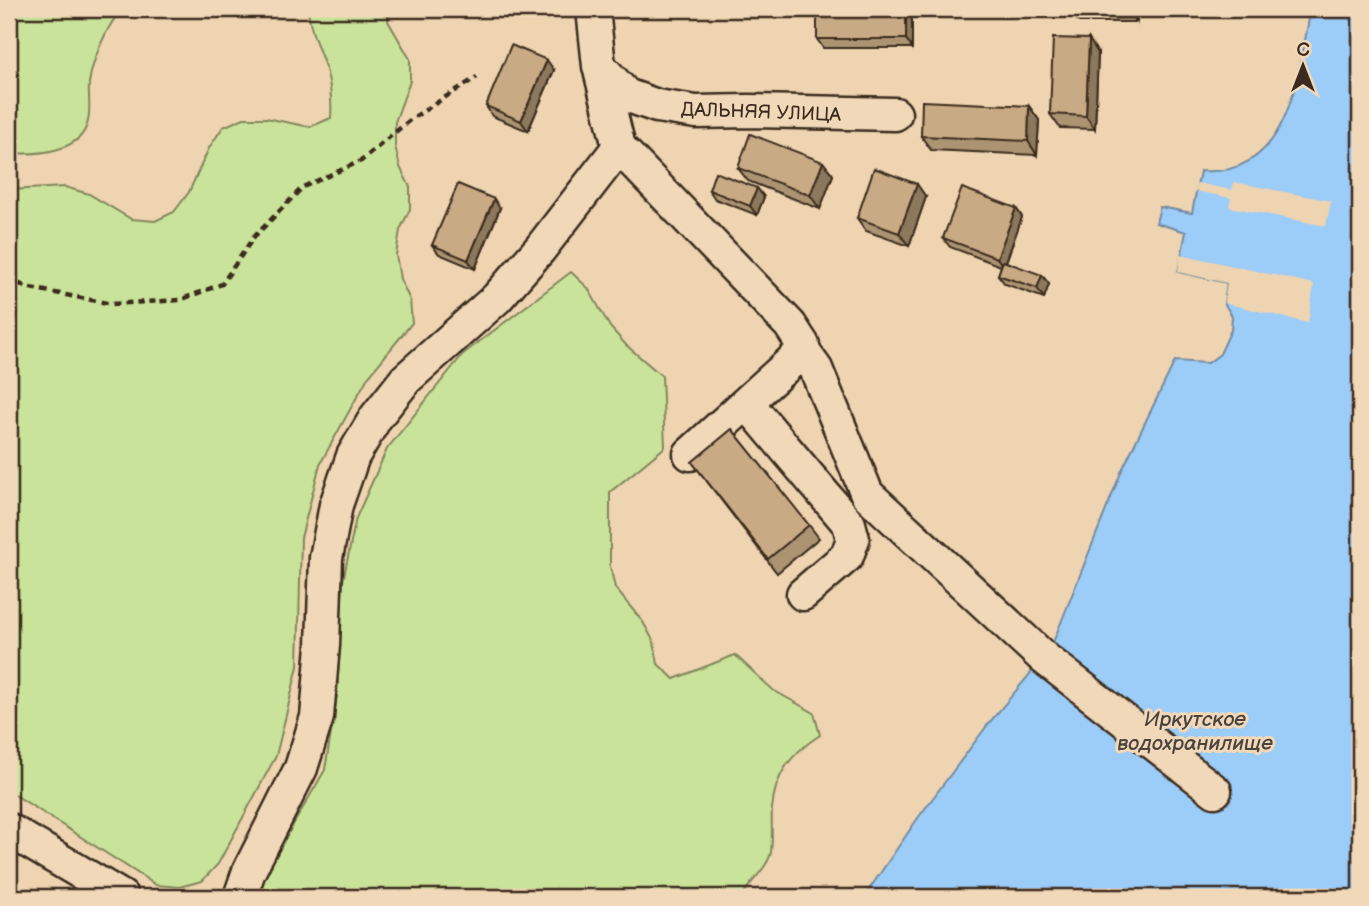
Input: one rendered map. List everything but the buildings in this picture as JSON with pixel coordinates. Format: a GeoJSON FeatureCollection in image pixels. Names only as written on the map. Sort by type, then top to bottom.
{"type":"FeatureCollection","features":[{"type":"Feature","properties":{"kind":"street"},"geometry":{"type":"LineString","coordinates":[[593,9],[599,66],[620,147],[639,170],[790,325],[816,369],[867,494],[1044,658],[1215,791]]}},
{"type":"Feature","properties":{"kind":"street","name":"ДАЛЬНЯЯ УЛИЦА"},"geometry":{"type":"LineString","coordinates":[[599,66],[626,94],[657,106],[696,112],[895,114]]}},
{"type":"Feature","properties":{"kind":"street"},"geometry":{"type":"LineString","coordinates":[[240,897],[249,871],[301,768],[317,717],[326,558],[336,505],[353,456],[376,417],[406,379],[497,298],[540,249],[620,147]]}},
{"type":"Feature","properties":{"kind":"street"},"geometry":{"type":"LineString","coordinates":[[690,454],[803,351]]}},
{"type":"Feature","properties":{"kind":"street"},"geometry":{"type":"LineString","coordinates":[[747,403],[849,524],[853,539],[847,556],[803,594]]}},
{"type":"Feature","properties":{"kind":"street"},"geometry":{"type":"LineString","coordinates":[[9,830],[122,897]]}},
{"type":"Feature","properties":{"kind":"path"},"geometry":{"type":"LineString","coordinates":[[9,277],[25,286],[112,304],[180,300],[222,284],[253,238],[303,187],[361,161],[411,119],[478,77]]}},
{"type":"Feature","properties":{"kind":"green space"},"geometry":{"type":"Polygon","coordinates":[[[9,9],[123,9],[106,33],[93,65],[89,83],[89,116],[84,132],[67,146],[43,152],[9,153],[9,9]]]}},
{"type":"Feature","properties":{"kind":"green space"},"geometry":{"type":"Polygon","coordinates":[[[308,9],[389,9],[388,21],[410,59],[410,81],[395,122],[395,146],[400,167],[410,187],[410,209],[400,230],[396,255],[400,279],[410,300],[412,323],[368,377],[320,464],[301,538],[298,666],[276,756],[218,864],[202,881],[179,887],[156,885],[9,791],[9,190],[65,187],[89,194],[131,219],[155,221],[174,212],[189,192],[209,148],[223,127],[244,118],[266,118],[310,127],[331,118],[328,79],[308,9]]]}},
{"type":"Feature","properties":{"kind":"green space"},"geometry":{"type":"Polygon","coordinates":[[[571,272],[588,288],[610,327],[626,345],[662,376],[665,447],[610,492],[610,566],[615,588],[643,622],[654,642],[658,664],[674,679],[735,655],[773,690],[814,713],[820,735],[793,757],[777,785],[772,809],[772,847],[769,858],[742,897],[251,897],[325,770],[337,696],[343,581],[356,518],[387,449],[463,354],[571,272]]]}},
{"type":"Feature","properties":{"kind":"water","name":"Иркутское водохранилище"},"geometry":{"type":"Polygon","coordinates":[[[1311,9],[1360,9],[1360,897],[864,897],[918,818],[989,723],[1050,650],[1122,470],[1175,361],[1208,363],[1220,354],[1231,330],[1232,316],[1224,303],[1227,283],[1178,272],[1186,232],[1156,223],[1160,207],[1192,213],[1200,171],[1230,169],[1254,158],[1271,140],[1294,91],[1311,9]]]}},
{"type":"Feature","properties":{"kind":"pier"},"geometry":{"type":"Polygon","coordinates":[[[1234,182],[1331,201],[1326,226],[1229,207],[1231,198],[1195,191],[1197,183],[1232,190],[1234,182]]]}},
{"type":"Feature","properties":{"kind":"pier"},"geometry":{"type":"Polygon","coordinates":[[[1180,254],[1314,284],[1308,323],[1224,303],[1227,283],[1178,272],[1180,254]]]}}]}
